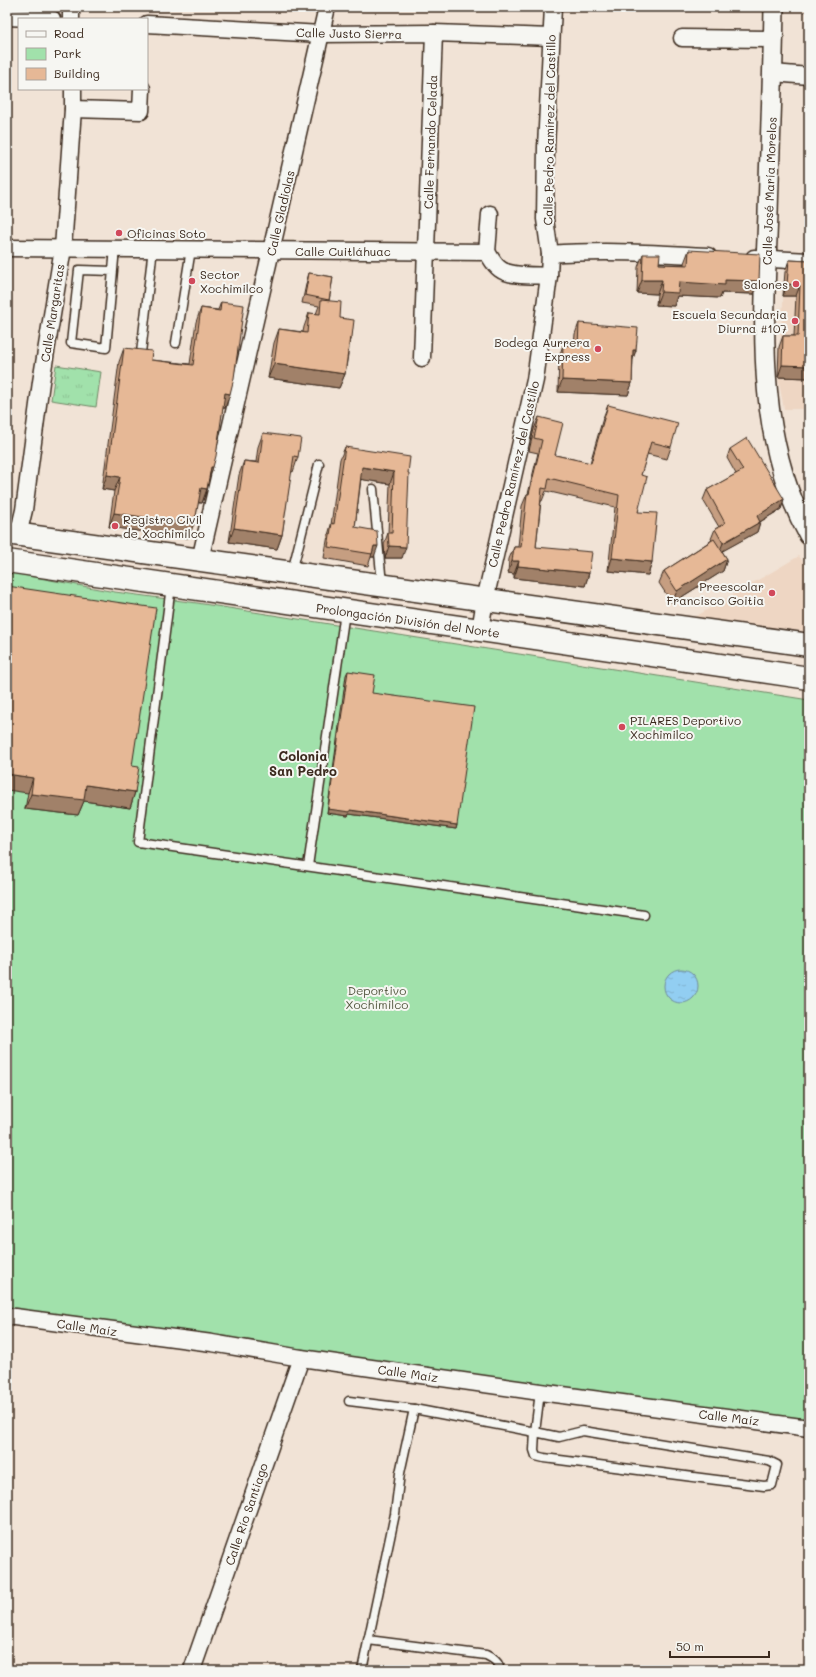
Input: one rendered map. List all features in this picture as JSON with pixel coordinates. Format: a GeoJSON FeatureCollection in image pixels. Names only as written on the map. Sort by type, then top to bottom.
{"type":"FeatureCollection","features":[{"type":"Feature","properties":{"kind":"main road"},"geometry":{"type":"LineString","coordinates":[[12,534],[809,645]]}},
{"type":"Feature","properties":{"kind":"main road","name":"Prolongación División del Norte"},"geometry":{"type":"LineString","coordinates":[[7,561],[809,678]]}},
{"type":"Feature","properties":{"kind":"main road"},"geometry":{"type":"LineString","coordinates":[[401,619],[404,588]]}},
{"type":"Feature","properties":{"kind":"street"},"geometry":{"type":"LineString","coordinates":[[71,18],[72,7]]}},
{"type":"Feature","properties":{"kind":"street","name":"Calle Gladiolas"},"geometry":{"type":"LineString","coordinates":[[200,560],[327,7]]}},
{"type":"Feature","properties":{"kind":"street","name":"Calle Pedro Ramírez del Castillo"},"geometry":{"type":"LineString","coordinates":[[480,630],[485,600],[535,380],[549,276],[550,254],[545,219],[546,147],[553,7]]}},
{"type":"Feature","properties":{"kind":"street","name":"Calle José María Morelos"},"geometry":{"type":"LineString","coordinates":[[774,7],[766,259],[765,372],[774,443],[793,501],[808,531]]}},
{"type":"Feature","properties":{"kind":"street"},"geometry":{"type":"LineString","coordinates":[[7,17],[30,18]]}},
{"type":"Feature","properties":{"kind":"street","name":"Calle Justo Sierra"},"geometry":{"type":"LineString","coordinates":[[148,24],[321,34],[434,33],[551,37]]}},
{"type":"Feature","properties":{"kind":"street","name":"Calle Fernando Celada"},"geometry":{"type":"LineString","coordinates":[[422,358],[434,33]]}},
{"type":"Feature","properties":{"kind":"street"},"geometry":{"type":"LineString","coordinates":[[682,38],[773,39]]}},
{"type":"Feature","properties":{"kind":"street"},"geometry":{"type":"LineString","coordinates":[[773,73],[809,76]]}},
{"type":"Feature","properties":{"kind":"street","name":"Calle Margaritas"},"geometry":{"type":"LineString","coordinates":[[12,534],[24,510],[41,382],[63,248],[73,110],[73,90]]}},
{"type":"Feature","properties":{"kind":"street"},"geometry":{"type":"LineString","coordinates":[[73,110],[142,111],[142,90]]}},
{"type":"Feature","properties":{"kind":"street"},"geometry":{"type":"LineString","coordinates":[[490,214],[487,252],[492,262],[501,270],[515,274],[549,276]]}},
{"type":"Feature","properties":{"kind":"street","name":"Calle Cuitláhuac"},"geometry":{"type":"LineString","coordinates":[[7,248],[153,248],[272,251],[487,252]]}},
{"type":"Feature","properties":{"kind":"street"},"geometry":{"type":"LineString","coordinates":[[550,254],[659,253],[809,261]]}},
{"type":"Feature","properties":{"kind":"street","name":"Calle Maíz"},"geometry":{"type":"LineString","coordinates":[[8,1318],[212,1343],[301,1358],[809,1428]]}},
{"type":"Feature","properties":{"kind":"street","name":"Calle Río Santiago"},"geometry":{"type":"LineString","coordinates":[[192,1670],[301,1358]]}},
{"type":"Feature","properties":{"kind":"lane"},"geometry":{"type":"LineString","coordinates":[[113,271],[78,270],[71,343],[106,348],[113,271],[115,248]]}},
{"type":"Feature","properties":{"kind":"lane"},"geometry":{"type":"LineString","coordinates":[[141,353],[153,248]]}},
{"type":"Feature","properties":{"kind":"lane"},"geometry":{"type":"LineString","coordinates":[[176,343],[191,249]]}},
{"type":"Feature","properties":{"kind":"lane"},"geometry":{"type":"LineString","coordinates":[[292,572],[320,464]]}},
{"type":"Feature","properties":{"kind":"lane"},"geometry":{"type":"LineString","coordinates":[[373,489],[382,585]]}},
{"type":"Feature","properties":{"kind":"lane"},"geometry":{"type":"LineString","coordinates":[[171,586],[138,842],[644,915]]}},
{"type":"Feature","properties":{"kind":"lane"},"geometry":{"type":"LineString","coordinates":[[308,866],[345,610]]}},
{"type":"Feature","properties":{"kind":"lane"},"geometry":{"type":"LineString","coordinates":[[349,1401],[414,1409],[535,1432],[559,1437],[583,1431],[769,1461],[777,1465],[772,1485],[764,1486],[536,1456],[534,1450],[535,1432],[540,1392]]}},
{"type":"Feature","properties":{"kind":"lane"},"geometry":{"type":"LineString","coordinates":[[362,1670],[395,1514],[400,1473],[414,1409]]}},
{"type":"Feature","properties":{"kind":"lane"},"geometry":{"type":"LineString","coordinates":[[368,1640],[486,1655],[494,1660],[499,1667],[499,1670]]}},
{"type":"Feature","properties":{"kind":"shaded area","name":"Escuela Secundaria Diurna #107"},"geometry":{"type":"Polygon","coordinates":[[[785,272],[809,273],[809,409],[784,409],[778,377],[785,272]]]}},
{"type":"Feature","properties":{"kind":"shaded area","name":"Preescolar Francisco Goitia"},"geometry":{"type":"Polygon","coordinates":[[[799,556],[809,570],[809,632],[695,617],[799,556]]]}},
{"type":"Feature","properties":{"kind":"green space"},"geometry":{"type":"Polygon","coordinates":[[[56,365],[101,372],[96,407],[51,400],[56,365]]]}},
{"type":"Feature","properties":{"kind":"green space","name":"Deportivo Xochimilco"},"geometry":{"type":"Polygon","coordinates":[[[7,572],[115,592],[197,603],[809,700],[809,1423],[7,1308],[7,572]]]}},
{"type":"Feature","properties":{"kind":"water"},"geometry":{"type":"Polygon","coordinates":[[[681,969],[693,974],[698,986],[693,998],[681,1003],[669,998],[664,986],[669,974],[681,969]]]}},
{"type":"Feature","properties":{"kind":"building"},"geometry":{"type":"Polygon","coordinates":[[[689,250],[760,254],[759,281],[725,280],[725,285],[679,282],[678,293],[661,292],[662,280],[642,280],[643,254],[660,254],[659,264],[688,265],[689,250]]]}},
{"type":"Feature","properties":{"kind":"building"},"geometry":{"type":"Polygon","coordinates":[[[789,260],[809,261],[809,366],[782,365],[783,336],[798,336],[800,285],[787,284],[789,260]]]}},
{"type":"Feature","properties":{"kind":"building"},"geometry":{"type":"Polygon","coordinates":[[[309,273],[333,277],[329,300],[305,295],[309,273]]]}},
{"type":"Feature","properties":{"kind":"building"},"geometry":{"type":"Polygon","coordinates":[[[321,300],[341,302],[340,318],[354,320],[345,374],[274,364],[279,329],[307,333],[309,313],[320,314],[321,300]]]}},
{"type":"Feature","properties":{"kind":"building"},"geometry":{"type":"Polygon","coordinates":[[[221,302],[244,305],[234,378],[230,394],[225,393],[216,456],[213,467],[211,467],[207,489],[201,488],[194,524],[114,513],[120,477],[107,475],[124,348],[152,351],[151,360],[193,365],[201,308],[220,311],[221,302]]]}},
{"type":"Feature","properties":{"kind":"building"},"geometry":{"type":"Polygon","coordinates":[[[579,323],[638,328],[636,350],[633,350],[632,383],[562,380],[563,345],[578,346],[579,323]]]}},
{"type":"Feature","properties":{"kind":"building"},"geometry":{"type":"Polygon","coordinates":[[[608,405],[678,423],[671,447],[651,442],[641,475],[647,477],[638,512],[657,513],[652,562],[612,558],[619,495],[549,478],[547,489],[542,488],[536,547],[592,552],[589,573],[518,566],[519,561],[512,561],[514,547],[521,547],[527,494],[529,494],[542,440],[534,438],[539,417],[563,423],[555,455],[591,463],[608,405]]]}},
{"type":"Feature","properties":{"kind":"building"},"geometry":{"type":"Polygon","coordinates":[[[263,433],[301,438],[298,457],[294,456],[282,535],[234,528],[244,461],[259,463],[263,433]]]}},
{"type":"Feature","properties":{"kind":"building"},"geometry":{"type":"Polygon","coordinates":[[[747,438],[784,499],[757,516],[760,522],[723,543],[715,529],[725,523],[707,490],[743,470],[730,449],[747,438]]]}},
{"type":"Feature","properties":{"kind":"building"},"geometry":{"type":"Polygon","coordinates":[[[345,447],[410,457],[408,473],[406,547],[389,546],[388,533],[392,533],[394,472],[362,467],[355,527],[377,531],[378,546],[374,546],[372,554],[328,547],[332,523],[334,524],[345,447]]]}},
{"type":"Feature","properties":{"kind":"building"},"geometry":{"type":"Polygon","coordinates":[[[714,539],[727,559],[677,591],[664,571],[714,539]]]}},
{"type":"Feature","properties":{"kind":"building"},"geometry":{"type":"Polygon","coordinates":[[[7,586],[156,608],[132,766],[139,767],[135,792],[86,785],[84,800],[31,794],[33,778],[7,774],[7,586]]]}},
{"type":"Feature","properties":{"kind":"building"},"geometry":{"type":"Polygon","coordinates":[[[348,671],[375,675],[372,693],[474,707],[457,825],[350,810],[350,812],[328,809],[348,671]]]}},
{"type":"Feature","properties":{"kind":"place","name":"Oficinas Soto"},"geometry":{"type":"Point","coordinates":[119,233]}},
{"type":"Feature","properties":{"kind":"place","name":"Sector Xochimilco"},"geometry":{"type":"Point","coordinates":[192,281]}},
{"type":"Feature","properties":{"kind":"place","name":"Salones"},"geometry":{"type":"Point","coordinates":[796,284]}},
{"type":"Feature","properties":{"kind":"place","name":"Escuela Secundaria Diurna #107"},"geometry":{"type":"Point","coordinates":[795,321]}},
{"type":"Feature","properties":{"kind":"place","name":"Bodega Aurrera Express"},"geometry":{"type":"Point","coordinates":[598,349]}},
{"type":"Feature","properties":{"kind":"place","name":"Registro Civil de Xochimilco"},"geometry":{"type":"Point","coordinates":[115,526]}},
{"type":"Feature","properties":{"kind":"place","name":"Preescolar Francisco Goitia"},"geometry":{"type":"Point","coordinates":[772,593]}},
{"type":"Feature","properties":{"kind":"place","name":"PILARES Deportivo Xochimilco"},"geometry":{"type":"Point","coordinates":[622,727]}},
{"type":"Feature","properties":{"kind":"district","name":"Colonia San Pedro"},"geometry":{"type":"Point","coordinates":[303,762]}}]}
